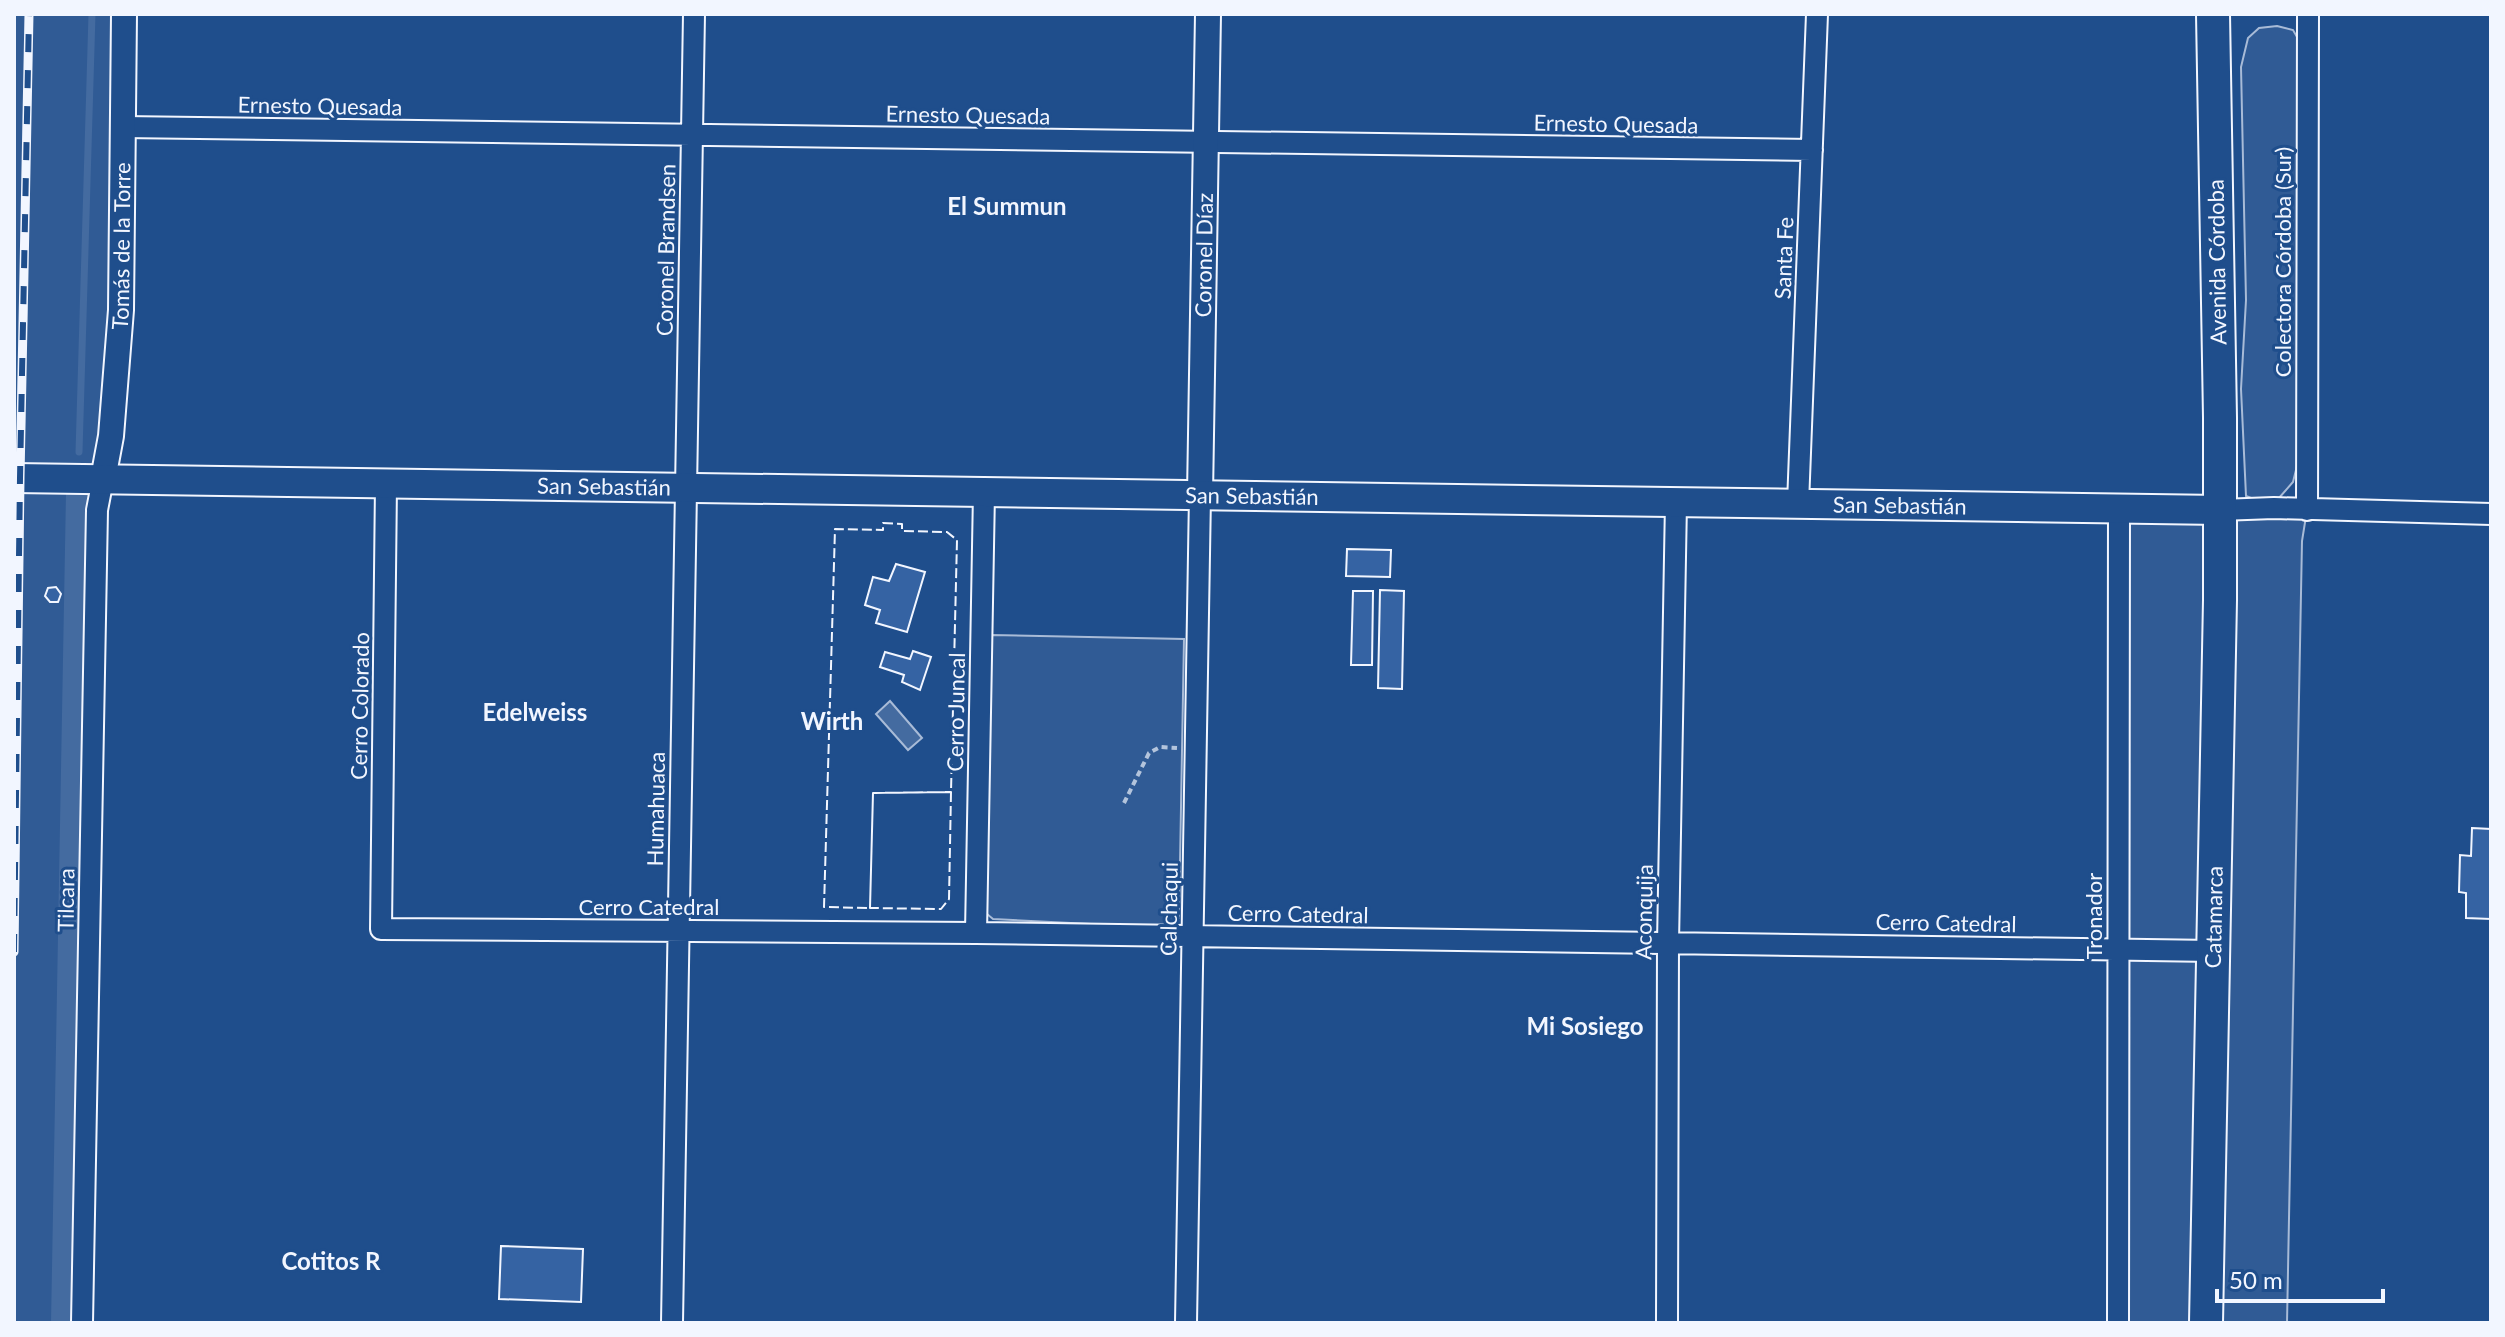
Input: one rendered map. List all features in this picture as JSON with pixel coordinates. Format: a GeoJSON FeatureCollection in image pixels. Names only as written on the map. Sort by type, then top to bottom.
{"type":"FeatureCollection","features":[{"type":"Feature","properties":{"kind":"main road","name":"Avenida Córdoba"},"geometry":{"type":"LineString","coordinates":[[2213,14],[2220,510]]}},
{"type":"Feature","properties":{"kind":"main road","name":"San Sebastián"},"geometry":{"type":"LineString","coordinates":[[14,478],[2220,510]]}},
{"type":"Feature","properties":{"kind":"main road","name":"Catamarca"},"geometry":{"type":"LineString","coordinates":[[2206,1323],[2220,510]]}},
{"type":"Feature","properties":{"kind":"street","name":"Tomás de la Torre"},"geometry":{"type":"LineString","coordinates":[[103,479],[111,436],[121,310],[124,14]]}},
{"type":"Feature","properties":{"kind":"street","name":"Coronel Brandsen"},"geometry":{"type":"LineString","coordinates":[[686,487],[694,14]]}},
{"type":"Feature","properties":{"kind":"street","name":"Coronel Díaz"},"geometry":{"type":"LineString","coordinates":[[1200,495],[1208,14]]}},
{"type":"Feature","properties":{"kind":"street","name":"Santa Fe"},"geometry":{"type":"LineString","coordinates":[[1798,504],[1817,14]]}},
{"type":"Feature","properties":{"kind":"street","name":"Colectora Córdoba (Sur)"},"geometry":{"type":"LineString","coordinates":[[2307,510],[2308,14]]}},
{"type":"Feature","properties":{"kind":"street","name":"Ernesto Quesada"},"geometry":{"type":"LineString","coordinates":[[123,127],[1812,150]]}},
{"type":"Feature","properties":{"kind":"street","name":"Tilcara"},"geometry":{"type":"LineString","coordinates":[[82,1323],[97,510],[103,479]]}},
{"type":"Feature","properties":{"kind":"street","name":"Cerro Colorado"},"geometry":{"type":"LineString","coordinates":[[381,929],[386,484]]}},
{"type":"Feature","properties":{"kind":"street","name":"Humahuaca"},"geometry":{"type":"LineString","coordinates":[[672,1323],[686,487]]}},
{"type":"Feature","properties":{"kind":"street","name":"Cerro Juncal"},"geometry":{"type":"LineString","coordinates":[[976,933],[984,492]]}},
{"type":"Feature","properties":{"kind":"street","name":"Calchaqui"},"geometry":{"type":"LineString","coordinates":[[1186,1323],[1200,495]]}},
{"type":"Feature","properties":{"kind":"street","name":"Aconquija"},"geometry":{"type":"LineString","coordinates":[[1667,1323],[1668,943],[1676,502]]}},
{"type":"Feature","properties":{"kind":"street","name":"Tronador"},"geometry":{"type":"LineString","coordinates":[[2118,1323],[2119,508]]}},
{"type":"Feature","properties":{"kind":"street","name":"San Sebastián"},"geometry":{"type":"LineString","coordinates":[[2220,510],[2274,508],[2491,514]]}},
{"type":"Feature","properties":{"kind":"street","name":"Cerro Catedral"},"geometry":{"type":"LineString","coordinates":[[381,929],[976,933],[2213,951]]}},
{"type":"Feature","properties":{"kind":"path"},"geometry":{"type":"LineString","coordinates":[[1124,803],[1149,753],[1160,747],[1196,749]]}},
{"type":"Feature","properties":{"kind":"shaded area"},"geometry":{"type":"Polygon","coordinates":[[[14,14],[124,14],[121,310],[97,510],[82,1323],[14,1323],[14,14]]]}},
{"type":"Feature","properties":{"kind":"shaded area"},"geometry":{"type":"Polygon","coordinates":[[[2277,26],[2293,30],[2300,42],[2301,450],[2293,482],[2279,498],[2259,501],[2246,496],[2241,389],[2246,300],[2241,67],[2248,38],[2259,28],[2277,26]]]}},
{"type":"Feature","properties":{"kind":"shaded area"},"geometry":{"type":"Polygon","coordinates":[[[2119,508],[2307,510],[2302,541],[2287,1323],[2118,1323],[2119,508]]]}},
{"type":"Feature","properties":{"kind":"shaded area"},"geometry":{"type":"Polygon","coordinates":[[[990,635],[1184,639],[1179,920],[1176,925],[1171,928],[993,919],[987,914],[990,635]]]}},
{"type":"Feature","properties":{"kind":"shaded area"},"geometry":{"type":"Polygon","coordinates":[[[890,701],[922,738],[908,750],[876,714],[890,701]]]}},
{"type":"Feature","properties":{"kind":"building"},"geometry":{"type":"Polygon","coordinates":[[[1347,549],[1391,550],[1390,577],[1346,576],[1347,549]]]}},
{"type":"Feature","properties":{"kind":"building"},"geometry":{"type":"Polygon","coordinates":[[[896,564],[925,572],[907,632],[876,623],[880,610],[865,605],[873,577],[889,581],[896,564]]]}},
{"type":"Feature","properties":{"kind":"building"},"geometry":{"type":"Polygon","coordinates":[[[56,587],[61,594],[58,602],[50,602],[45,596],[48,588],[56,587]]]}},
{"type":"Feature","properties":{"kind":"building"},"geometry":{"type":"Polygon","coordinates":[[[1380,590],[1404,591],[1402,689],[1378,688],[1380,590]]]}},
{"type":"Feature","properties":{"kind":"building"},"geometry":{"type":"Polygon","coordinates":[[[1353,591],[1373,591],[1372,665],[1351,665],[1353,591]]]}},
{"type":"Feature","properties":{"kind":"building"},"geometry":{"type":"Polygon","coordinates":[[[913,651],[931,657],[920,690],[902,682],[904,675],[880,667],[885,652],[910,659],[913,651]]]}},
{"type":"Feature","properties":{"kind":"building"},"geometry":{"type":"Polygon","coordinates":[[[2472,828],[2491,829],[2491,919],[2466,918],[2466,893],[2459,892],[2460,855],[2471,856],[2472,828]]]}},
{"type":"Feature","properties":{"kind":"building"},"geometry":{"type":"Polygon","coordinates":[[[501,1246],[583,1249],[581,1302],[499,1299],[501,1246]]]}},
{"type":"Feature","properties":{"kind":"waterway"},"geometry":{"type":"LineString","coordinates":[[79,452],[92,14]]}},
{"type":"Feature","properties":{"kind":"waterway"},"geometry":{"type":"LineString","coordinates":[[63,1323],[78,493]]}},
{"type":"Feature","properties":{"kind":"railway"},"geometry":{"type":"LineString","coordinates":[[14,952],[29,14]]}},
{"type":"Feature","properties":{"kind":"fence"},"geometry":{"type":"LineString","coordinates":[[883,523],[902,524],[902,531],[947,532],[957,540],[951,792],[873,793],[870,908],[824,907],[835,529],[883,530],[883,523]]}},
{"type":"Feature","properties":{"kind":"fence"},"geometry":{"type":"LineString","coordinates":[[951,792],[949,899],[941,909],[870,908],[873,793],[951,792]]}},
{"type":"Feature","properties":{"kind":"district","name":"El Summun"},"geometry":{"type":"Point","coordinates":[1007,207]}},
{"type":"Feature","properties":{"kind":"district","name":"Edelweiss"},"geometry":{"type":"Point","coordinates":[535,713]}},
{"type":"Feature","properties":{"kind":"district","name":"Wirth"},"geometry":{"type":"Point","coordinates":[832,722]}},
{"type":"Feature","properties":{"kind":"district","name":"Mi Sosiego"},"geometry":{"type":"Point","coordinates":[1585,1027]}},
{"type":"Feature","properties":{"kind":"district","name":"Cotitos R"},"geometry":{"type":"Point","coordinates":[331,1262]}}]}
